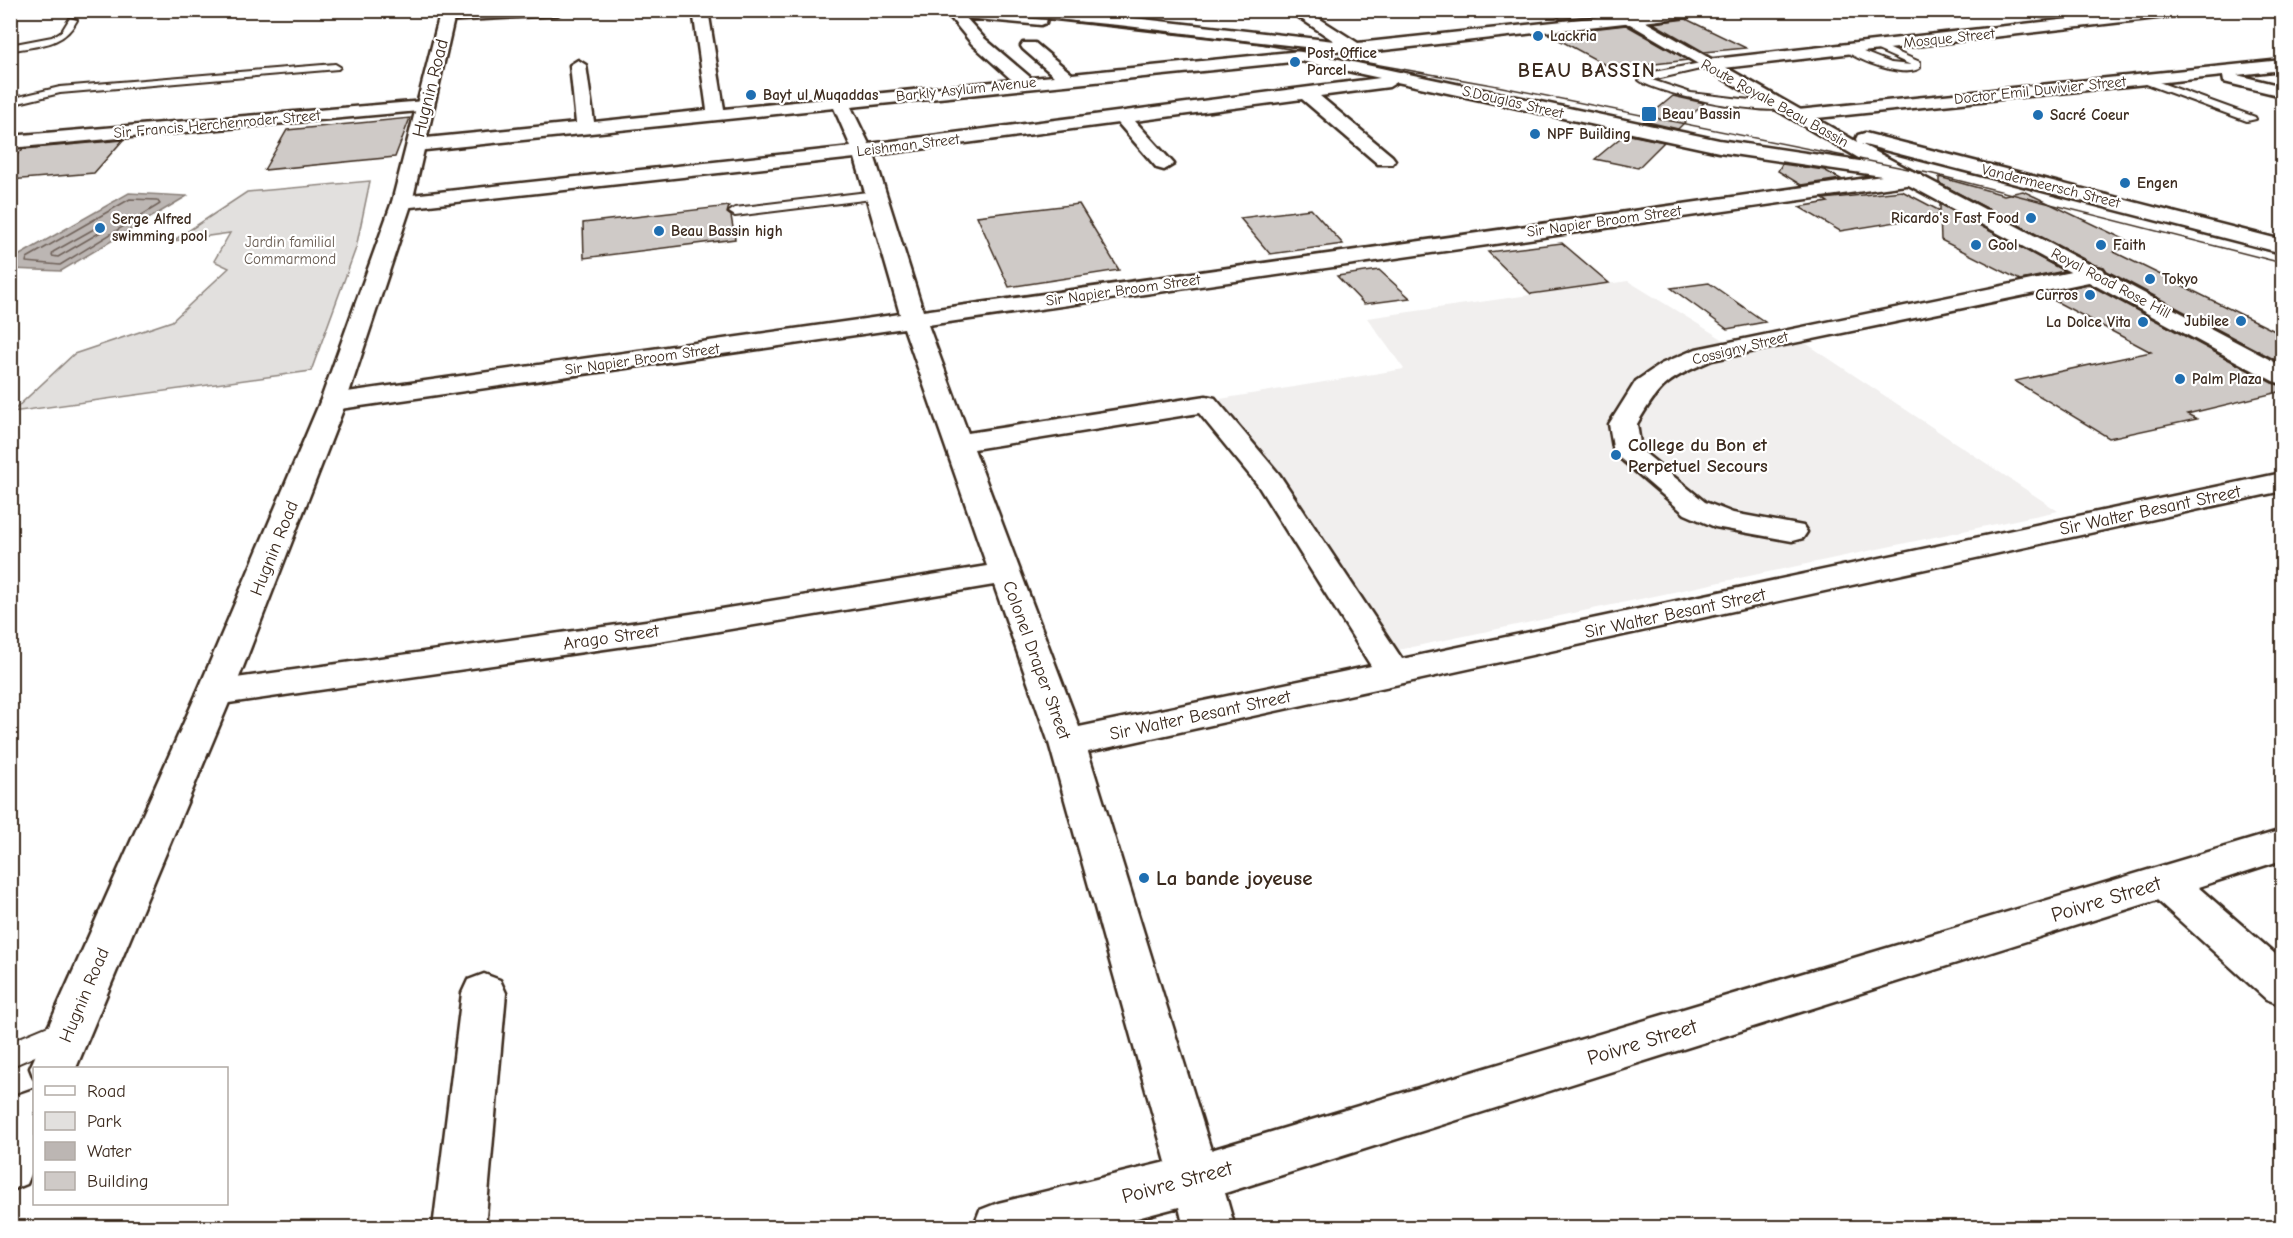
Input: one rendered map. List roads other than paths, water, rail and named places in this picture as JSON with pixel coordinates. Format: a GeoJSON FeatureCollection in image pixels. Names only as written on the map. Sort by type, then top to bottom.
{"type":"FeatureCollection","features":[{"type":"Feature","properties":{"kind":"street"},"geometry":{"type":"LineString","coordinates":[[700,10],[716,113]]}},
{"type":"Feature","properties":{"kind":"street"},"geometry":{"type":"LineString","coordinates":[[921,10],[1127,28],[1291,50],[1301,56]]}},
{"type":"Feature","properties":{"kind":"street"},"geometry":{"type":"LineString","coordinates":[[1019,10],[1358,48],[1706,10]]}},
{"type":"Feature","properties":{"kind":"street"},"geometry":{"type":"LineString","coordinates":[[1295,10],[1358,48]]}},
{"type":"Feature","properties":{"kind":"street","name":"Route Royale Beau Bassin"},"geometry":{"type":"LineString","coordinates":[[1613,10],[1706,65],[1939,192]]}},
{"type":"Feature","properties":{"kind":"street","name":"Mosque Street"},"geometry":{"type":"LineString","coordinates":[[1706,65],[2192,10]]}},
{"type":"Feature","properties":{"kind":"street"},"geometry":{"type":"LineString","coordinates":[[448,13],[557,11]]}},
{"type":"Feature","properties":{"kind":"street","name":"Hugnin Road"},"geometry":{"type":"LineString","coordinates":[[53,1067],[215,693],[333,402],[402,202],[448,13]]}},
{"type":"Feature","properties":{"kind":"street"},"geometry":{"type":"LineString","coordinates":[[957,17],[978,41],[1026,83]]}},
{"type":"Feature","properties":{"kind":"street"},"geometry":{"type":"LineString","coordinates":[[1029,46],[1068,79]]}},
{"type":"Feature","properties":{"kind":"street","name":"Barkly Asylum Avenue"},"geometry":{"type":"LineString","coordinates":[[416,145],[716,113],[1301,56]]}},
{"type":"Feature","properties":{"kind":"street","name":"S.Douglas Street"},"geometry":{"type":"LineString","coordinates":[[1301,56],[1728,148],[1908,176]]}},
{"type":"Feature","properties":{"kind":"street"},"geometry":{"type":"LineString","coordinates":[[578,65],[586,128]]}},
{"type":"Feature","properties":{"kind":"street","name":"Doctor Emil Duvivier Street"},"geometry":{"type":"LineString","coordinates":[[1791,111],[2283,65]]}},
{"type":"Feature","properties":{"kind":"street"},"geometry":{"type":"LineString","coordinates":[[2208,73],[2283,91]]}},
{"type":"Feature","properties":{"kind":"street","name":"Leishman Street"},"geometry":{"type":"LineString","coordinates":[[402,202],[863,151],[1413,79]]}},
{"type":"Feature","properties":{"kind":"street"},"geometry":{"type":"LineString","coordinates":[[1306,93],[1385,160]]}},
{"type":"Feature","properties":{"kind":"street","name":"Colonel Draper Street"},"geometry":{"type":"LineString","coordinates":[[839,101],[863,151],[914,321],[1067,743],[1210,1227]]}},
{"type":"Feature","properties":{"kind":"street","name":"Sir Francis Herchenroder Street"},"geometry":{"type":"LineString","coordinates":[[10,142],[424,106]]}},
{"type":"Feature","properties":{"kind":"street"},"geometry":{"type":"LineString","coordinates":[[1122,117],[1164,164]]}},
{"type":"Feature","properties":{"kind":"street","name":"Vandermeersch Street"},"geometry":{"type":"LineString","coordinates":[[1820,127],[2283,246]]}},
{"type":"Feature","properties":{"kind":"street","name":"Sir Napier Broom Street"},"geometry":{"type":"LineString","coordinates":[[333,402],[914,321],[1908,176]]}},
{"type":"Feature","properties":{"kind":"street","name":"Royal Road Rose Hill"},"geometry":{"type":"LineString","coordinates":[[1939,192],[2283,376]]}},
{"type":"Feature","properties":{"kind":"street","name":"Cossigny Street"},"geometry":{"type":"LineString","coordinates":[[1792,532],[1726,521],[1695,508],[1628,453],[1623,424],[1645,387],[1670,369],[1706,354],[2095,274]]}},
{"type":"Feature","properties":{"kind":"street"},"geometry":{"type":"LineString","coordinates":[[957,443],[1206,404],[1269,480],[1394,674]]}},
{"type":"Feature","properties":{"kind":"street","name":"Sir Walter Besant Street"},"geometry":{"type":"LineString","coordinates":[[1067,743],[2283,482]]}},
{"type":"Feature","properties":{"kind":"street","name":"Arago Street"},"geometry":{"type":"LineString","coordinates":[[215,693],[653,631],[1005,573]]}},
{"type":"Feature","properties":{"kind":"street","name":"Poivre Street"},"geometry":{"type":"LineString","coordinates":[[998,1227],[1194,1179],[2283,845]]}},
{"type":"Feature","properties":{"kind":"street"},"geometry":{"type":"LineString","coordinates":[[2163,881],[2283,986]]}},
{"type":"Feature","properties":{"kind":"street"},"geometry":{"type":"LineString","coordinates":[[459,1227],[484,993]]}},
{"type":"Feature","properties":{"kind":"street"},"geometry":{"type":"LineString","coordinates":[[10,1167],[33,1113]]}},
{"type":"Feature","properties":{"kind":"lane"},"geometry":{"type":"LineString","coordinates":[[10,48],[55,39],[66,33],[73,20]]}},
{"type":"Feature","properties":{"kind":"lane"},"geometry":{"type":"LineString","coordinates":[[1848,49],[1887,67],[1915,68],[1917,64],[1876,46]]}},
{"type":"Feature","properties":{"kind":"lane"},"geometry":{"type":"LineString","coordinates":[[1706,65],[1657,74],[1644,80],[1661,88],[1722,101],[1791,111]]}},
{"type":"Feature","properties":{"kind":"lane"},"geometry":{"type":"LineString","coordinates":[[10,102],[60,90],[335,67]]}},
{"type":"Feature","properties":{"kind":"lane"},"geometry":{"type":"LineString","coordinates":[[2142,79],[2252,119]]}},
{"type":"Feature","properties":{"kind":"lane"},"geometry":{"type":"LineString","coordinates":[[735,212],[876,195]]}},
{"type":"Feature","properties":{"kind":"lane"},"geometry":{"type":"LineString","coordinates":[[10,1055],[70,1028]]}},
{"type":"Feature","properties":{"kind":"water","name":"Serge Alfred swimming pool"},"geometry":{"type":"Polygon","coordinates":[[[129,193],[187,196],[61,271],[11,269],[11,260],[129,193]]]}},
{"type":"Feature","properties":{"kind":"tram line"},"geometry":{"type":"LineString","coordinates":[[944,10],[1121,26],[1244,41],[1492,85],[1933,174],[2282,263]]}},
{"type":"Feature","properties":{"kind":"place","name":"Lackria"},"geometry":{"type":"Point","coordinates":[1538,36]}},
{"type":"Feature","properties":{"kind":"place","name":"Post Office Parcel"},"geometry":{"type":"Point","coordinates":[1295,62]}},
{"type":"Feature","properties":{"kind":"place","name":"Bayt ul Muqaddas"},"geometry":{"type":"Point","coordinates":[751,95]}},
{"type":"Feature","properties":{"kind":"place","name":"Beau Bassin"},"geometry":{"type":"Point","coordinates":[1649,114]}},
{"type":"Feature","properties":{"kind":"place","name":"Sacré Coeur"},"geometry":{"type":"Point","coordinates":[2038,115]}},
{"type":"Feature","properties":{"kind":"place","name":"NPF Building"},"geometry":{"type":"Point","coordinates":[1535,134]}},
{"type":"Feature","properties":{"kind":"place","name":"Engen"},"geometry":{"type":"Point","coordinates":[2125,183]}},
{"type":"Feature","properties":{"kind":"place","name":"Ricardo's Fast Food"},"geometry":{"type":"Point","coordinates":[2031,218]}},
{"type":"Feature","properties":{"kind":"place","name":"Serge Alfred swimming pool"},"geometry":{"type":"Point","coordinates":[100,228]}},
{"type":"Feature","properties":{"kind":"place","name":"Beau Bassin high"},"geometry":{"type":"Point","coordinates":[659,231]}},
{"type":"Feature","properties":{"kind":"place","name":"Gool"},"geometry":{"type":"Point","coordinates":[1976,245]}},
{"type":"Feature","properties":{"kind":"place","name":"Faith"},"geometry":{"type":"Point","coordinates":[2101,245]}},
{"type":"Feature","properties":{"kind":"place","name":"Tokyo"},"geometry":{"type":"Point","coordinates":[2150,279]}},
{"type":"Feature","properties":{"kind":"place","name":"Curros"},"geometry":{"type":"Point","coordinates":[2090,295]}},
{"type":"Feature","properties":{"kind":"place","name":"Jubilee"},"geometry":{"type":"Point","coordinates":[2241,321]}},
{"type":"Feature","properties":{"kind":"place","name":"La Dolce Vita"},"geometry":{"type":"Point","coordinates":[2143,322]}},
{"type":"Feature","properties":{"kind":"place","name":"Palm Plaza"},"geometry":{"type":"Point","coordinates":[2180,379]}},
{"type":"Feature","properties":{"kind":"place","name":"College du Bon et Perpetuel Secours"},"geometry":{"type":"Point","coordinates":[1616,455]}},
{"type":"Feature","properties":{"kind":"place","name":"La bande joyeuse"},"geometry":{"type":"Point","coordinates":[1144,878]}},
{"type":"Feature","properties":{"kind":"district","name":"BEAU BASSIN"},"geometry":{"type":"Point","coordinates":[1587,70]}},
{"type":"Feature","properties":{"kind":"park label","name":"Jardin familial Commarmond"},"geometry":{"type":"Point","coordinates":[290,250]}}]}
